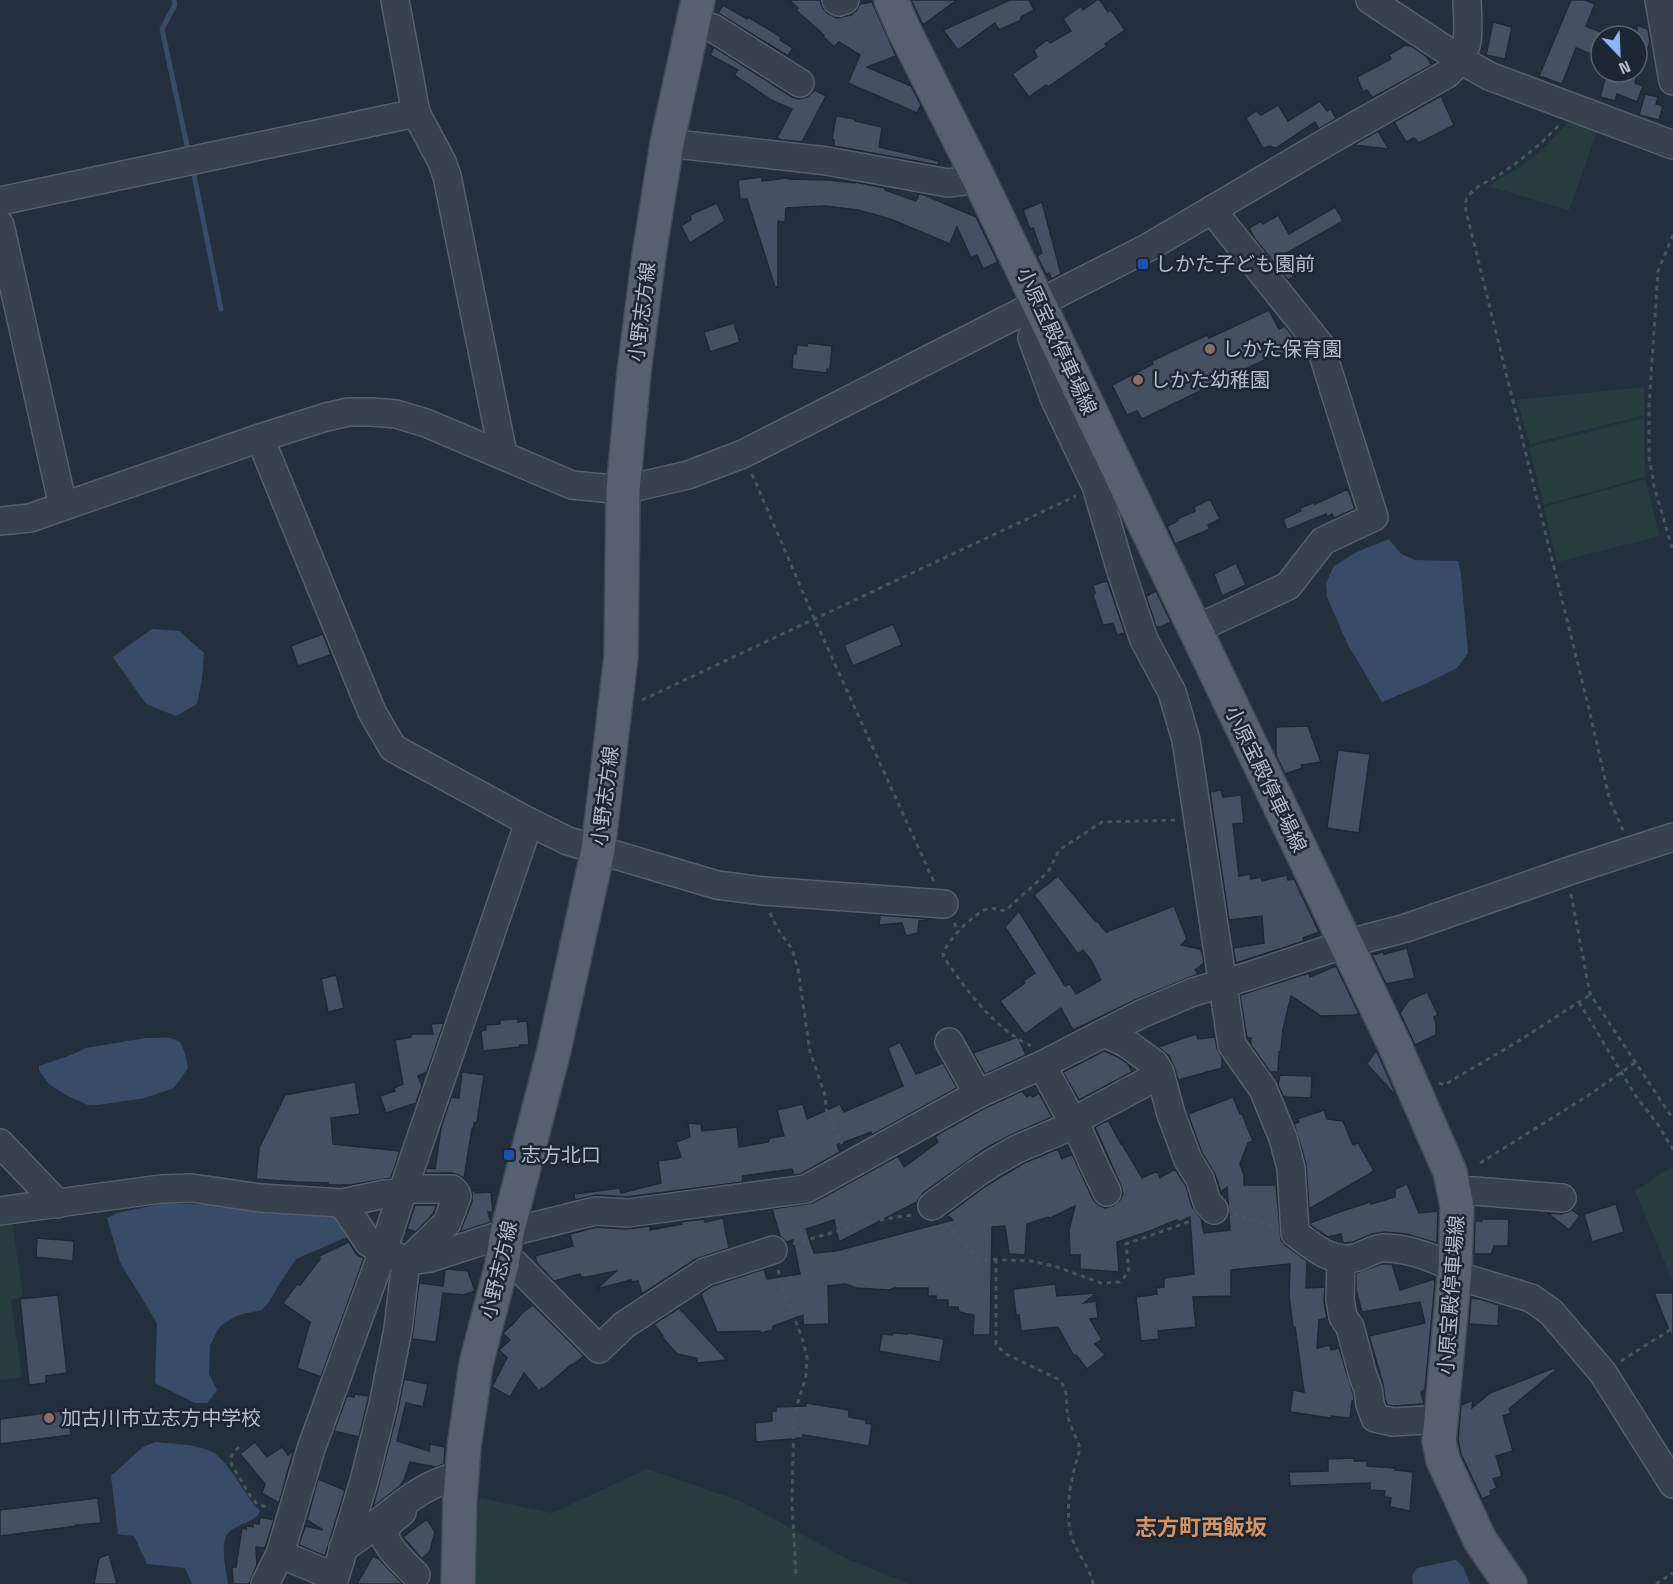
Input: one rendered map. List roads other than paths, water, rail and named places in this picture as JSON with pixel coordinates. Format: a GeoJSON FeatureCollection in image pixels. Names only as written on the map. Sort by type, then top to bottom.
{"type":"FeatureCollection","features":[{"type":"Feature","properties":{"kind":"main road","name":"小原宝殿停車場線"},"geometry":{"type":"LineString","coordinates":[[891,0],[1040,304],[1415,1092],[1450,1172],[1457,1206],[1455,1271],[1439,1442],[1443,1460],[1480,1540],[1510,1584]]}},
{"type":"Feature","properties":{"kind":"main road","name":"小野志方線"},"geometry":{"type":"LineString","coordinates":[[458,1584],[459,1499],[476,1364],[554,1050],[598,850],[621,657],[623,490],[634,372],[647,267],[667,143],[695,11]]}},
{"type":"Feature","properties":{"kind":"street"},"geometry":{"type":"LineString","coordinates":[[395,0],[416,113],[447,176],[502,454]]}},
{"type":"Feature","properties":{"kind":"street"},"geometry":{"type":"LineString","coordinates":[[836,0],[839,2],[845,0]]}},
{"type":"Feature","properties":{"kind":"street"},"geometry":{"type":"LineString","coordinates":[[1370,0],[1461,60],[1490,76],[1673,144]]}},
{"type":"Feature","properties":{"kind":"street"},"geometry":{"type":"LineString","coordinates":[[0,521],[30,518],[260,438],[349,412],[396,414],[426,423],[572,484],[623,490],[688,475],[743,454],[1149,247],[1447,74],[1461,60],[1469,39],[1467,0]]}},
{"type":"Feature","properties":{"kind":"street"},"geometry":{"type":"LineString","coordinates":[[1659,0],[1673,81]]}},
{"type":"Feature","properties":{"kind":"street"},"geometry":{"type":"LineString","coordinates":[[1668,0],[1673,1]]}},
{"type":"Feature","properties":{"kind":"street"},"geometry":{"type":"LineString","coordinates":[[695,11],[768,71],[800,83]]}},
{"type":"Feature","properties":{"kind":"street"},"geometry":{"type":"LineString","coordinates":[[0,201],[416,113]]}},
{"type":"Feature","properties":{"kind":"street"},"geometry":{"type":"LineString","coordinates":[[667,143],[827,161],[948,183],[979,179]]}},
{"type":"Feature","properties":{"kind":"street"},"geometry":{"type":"LineString","coordinates":[[1194,630],[1288,586],[1323,541],[1374,517],[1320,345],[1212,210]]}},
{"type":"Feature","properties":{"kind":"street"},"geometry":{"type":"LineString","coordinates":[[0,225],[63,506]]}},
{"type":"Feature","properties":{"kind":"street"},"geometry":{"type":"LineString","coordinates":[[1040,304],[1032,338],[1056,400],[1096,486],[1144,640],[1172,692],[1186,740],[1232,1045],[1263,1089],[1283,1138],[1291,1168],[1295,1233],[1311,1246],[1341,1260],[1357,1257],[1380,1248],[1399,1248],[1435,1259],[1455,1271],[1531,1298],[1551,1312],[1603,1373],[1673,1484]]}},
{"type":"Feature","properties":{"kind":"street"},"geometry":{"type":"LineString","coordinates":[[260,438],[372,712],[393,748],[568,841],[717,885],[764,891],[944,904]]}},
{"type":"Feature","properties":{"kind":"street"},"geometry":{"type":"LineString","coordinates":[[334,1582],[364,1481],[383,1405],[398,1329],[402,1193],[529,822]]}},
{"type":"Feature","properties":{"kind":"street"},"geometry":{"type":"LineString","coordinates":[[342,1203],[369,1244],[400,1257],[430,1258],[504,1249],[595,1211],[628,1213],[806,1189],[978,1094],[1141,1014],[1193,992],[1345,944],[1406,928],[1673,837]]}},
{"type":"Feature","properties":{"kind":"street"},"geometry":{"type":"LineString","coordinates":[[1104,1033],[1153,1062],[1160,1072],[1169,1107],[1188,1160],[1200,1179],[1207,1202],[1214,1210]]}},
{"type":"Feature","properties":{"kind":"street"},"geometry":{"type":"LineString","coordinates":[[949,1042],[978,1094]]}},
{"type":"Feature","properties":{"kind":"street"},"geometry":{"type":"LineString","coordinates":[[1049,1061],[1074,1123],[1107,1192]]}},
{"type":"Feature","properties":{"kind":"street"},"geometry":{"type":"LineString","coordinates":[[932,1206],[994,1162],[1017,1149],[1068,1128],[1079,1118],[1150,1080],[1160,1072]]}},
{"type":"Feature","properties":{"kind":"street"},"geometry":{"type":"LineString","coordinates":[[0,1143],[58,1204]]}},
{"type":"Feature","properties":{"kind":"street"},"geometry":{"type":"LineString","coordinates":[[0,1212],[160,1190],[192,1188],[260,1198],[342,1203],[413,1189],[452,1189],[457,1196],[447,1223],[415,1254],[400,1257]]}},
{"type":"Feature","properties":{"kind":"street"},"geometry":{"type":"LineString","coordinates":[[1454,1191],[1562,1198]]}},
{"type":"Feature","properties":{"kind":"street"},"geometry":{"type":"LineString","coordinates":[[504,1249],[515,1264],[600,1349],[624,1325],[705,1272],[773,1250]]}},
{"type":"Feature","properties":{"kind":"street"},"geometry":{"type":"LineString","coordinates":[[265,1584],[280,1554],[311,1449],[400,1257]]}},
{"type":"Feature","properties":{"kind":"street"},"geometry":{"type":"LineString","coordinates":[[1341,1260],[1340,1299],[1343,1317],[1350,1327],[1375,1418],[1393,1422],[1442,1419]]}},
{"type":"Feature","properties":{"kind":"street"},"geometry":{"type":"LineString","coordinates":[[343,1548],[429,1486],[462,1474]]}},
{"type":"Feature","properties":{"kind":"street"},"geometry":{"type":"LineString","coordinates":[[416,1575],[397,1557],[383,1534],[390,1522],[423,1496],[429,1486]]}},
{"type":"Feature","properties":{"kind":"street"},"geometry":{"type":"LineString","coordinates":[[280,1554],[328,1574],[334,1582]]}},
{"type":"Feature","properties":{"kind":"water"},"geometry":{"type":"Polygon","coordinates":[[[1389,539],[1401,554],[1415,560],[1458,561],[1468,653],[1457,668],[1382,702],[1347,643],[1327,597],[1326,583],[1334,566],[1357,552],[1389,539]]]}},
{"type":"Feature","properties":{"kind":"water"},"geometry":{"type":"Polygon","coordinates":[[[152,629],[179,631],[204,653],[197,704],[176,716],[146,704],[113,657],[152,629]]]}},
{"type":"Feature","properties":{"kind":"water"},"geometry":{"type":"Polygon","coordinates":[[[145,1038],[171,1038],[180,1043],[188,1068],[174,1088],[145,1098],[88,1105],[49,1084],[39,1070],[39,1066],[86,1048],[145,1038]]]}},
{"type":"Feature","properties":{"kind":"water"},"geometry":{"type":"Polygon","coordinates":[[[165,1203],[212,1205],[335,1217],[354,1234],[296,1259],[262,1310],[238,1315],[220,1326],[210,1345],[209,1374],[217,1390],[207,1403],[195,1403],[155,1383],[157,1323],[120,1262],[107,1218],[117,1213],[165,1203]]]}},
{"type":"Feature","properties":{"kind":"water"},"geometry":{"type":"Polygon","coordinates":[[[156,1442],[196,1446],[216,1454],[260,1511],[254,1518],[232,1529],[226,1537],[224,1557],[228,1584],[192,1584],[185,1568],[147,1564],[134,1536],[118,1534],[111,1476],[143,1447],[156,1442]]]}},
{"type":"Feature","properties":{"kind":"water"},"geometry":{"type":"Polygon","coordinates":[[[1456,1560],[1463,1567],[1470,1584],[1413,1584],[1412,1576],[1417,1568],[1456,1560]]]}},
{"type":"Feature","properties":{"kind":"waterway"},"geometry":{"type":"LineString","coordinates":[[174,0],[175,5],[162,29],[189,155]]}},
{"type":"Feature","properties":{"kind":"waterway"},"geometry":{"type":"LineString","coordinates":[[193,170],[221,309]]}},
{"type":"Feature","properties":{"kind":"place","name":"しかた子ども園前"},"geometry":{"type":"Point","coordinates":[1143,264]}},
{"type":"Feature","properties":{"kind":"place","name":"しかた保育園"},"geometry":{"type":"Point","coordinates":[1210,349]}},
{"type":"Feature","properties":{"kind":"place","name":"しかた幼稚園"},"geometry":{"type":"Point","coordinates":[1138,380]}},
{"type":"Feature","properties":{"kind":"place","name":"志方北口"},"geometry":{"type":"Point","coordinates":[509,1155]}},
{"type":"Feature","properties":{"kind":"place","name":"加古川市立志方中学校"},"geometry":{"type":"Point","coordinates":[49,1418]}},
{"type":"Feature","properties":{"kind":"district","name":"志方町西飯坂"},"geometry":{"type":"Point","coordinates":[1201,1527]}}]}
